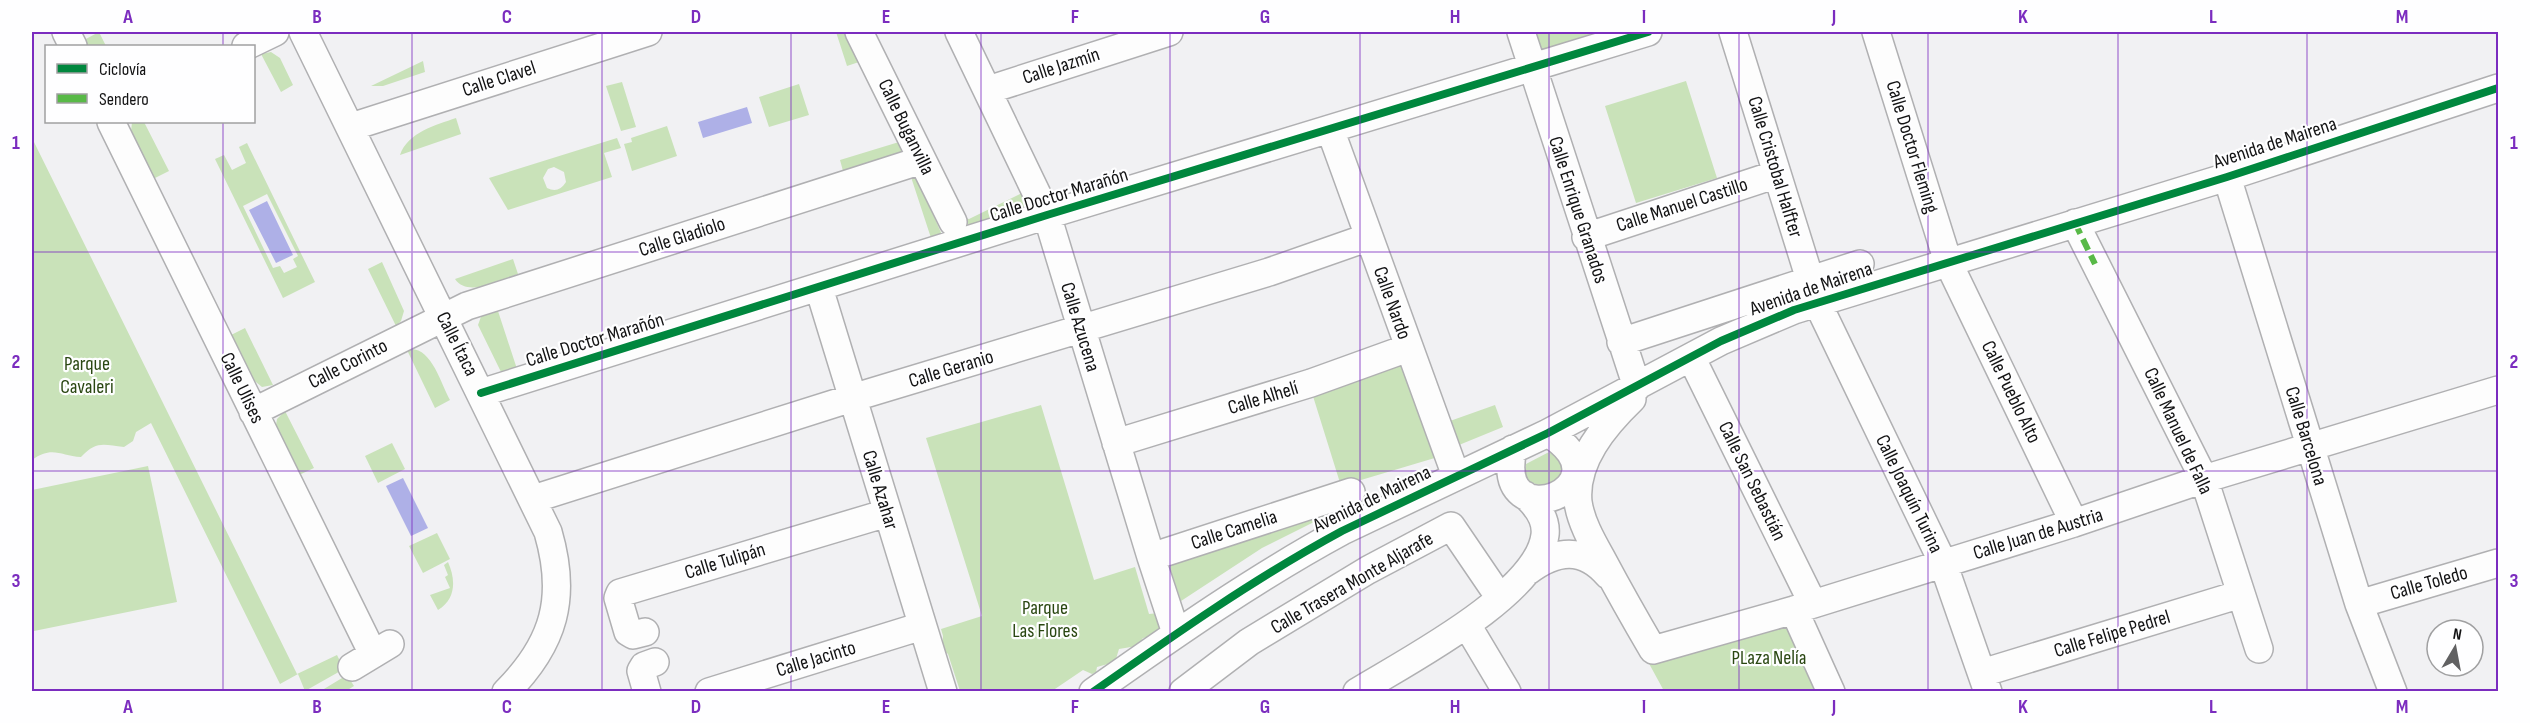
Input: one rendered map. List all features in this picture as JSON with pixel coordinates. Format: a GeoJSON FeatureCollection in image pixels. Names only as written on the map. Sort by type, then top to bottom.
{"type":"FeatureCollection","features":[{"type":"Feature","properties":{"kind":"street"},"geometry":{"type":"LineString","coordinates":[[248,45],[275,32]]}},
{"type":"Feature","properties":{"kind":"street","name":"Calle Ítaca"},"geometry":{"type":"LineString","coordinates":[[303,32],[548,532],[556,564],[557,598],[554,616],[539,650],[506,692]]}},
{"type":"Feature","properties":{"kind":"street","name":"Calle Clavel"},"geometry":{"type":"LineString","coordinates":[[351,127],[648,32]]}},
{"type":"Feature","properties":{"kind":"street","name":"Calle Buganvilla"},"geometry":{"type":"LineString","coordinates":[[859,32],[953,222]]}},
{"type":"Feature","properties":{"kind":"street","name":"Calle Azucena"},"geometry":{"type":"LineString","coordinates":[[959,32],[1047,215],[1176,633]]}},
{"type":"Feature","properties":{"kind":"street","name":"Calle Jazmín"},"geometry":{"type":"LineString","coordinates":[[988,90],[1169,32]]}},
{"type":"Feature","properties":{"kind":"street","name":"Calle Enrique Granados"},"geometry":{"type":"LineString","coordinates":[[1521,32],[1586,237],[1637,387]]}},
{"type":"Feature","properties":{"kind":"street","name":"Calle Doctor Marañón"},"geometry":{"type":"LineString","coordinates":[[481,393],[1047,215],[1648,32]]}},
{"type":"Feature","properties":{"kind":"street","name":"Calle Cristobal Halfter"},"geometry":{"type":"LineString","coordinates":[[1732,32],[1814,291]]}},
{"type":"Feature","properties":{"kind":"street","name":"Calle Doctor Fleming"},"geometry":{"type":"LineString","coordinates":[[1876,32],[1948,262]]}},
{"type":"Feature","properties":{"kind":"street","name":"Avenida de Mairena"},"geometry":{"type":"LineString","coordinates":[[1093,692],[1176,633],[1306,551],[1548,433],[1749,328],[1814,291],[1948,262],[2227,177],[2499,88]]}},
{"type":"Feature","properties":{"kind":"street","name":"Calle Ulises"},"geometry":{"type":"LineString","coordinates":[[111,123],[372,655]]}},
{"type":"Feature","properties":{"kind":"street","name":"Calle Nardo"},"geometry":{"type":"LineString","coordinates":[[1330,129],[1456,476]]}},
{"type":"Feature","properties":{"kind":"street","name":"Calle Gladiolo"},"geometry":{"type":"LineString","coordinates":[[442,316],[922,160]]}},
{"type":"Feature","properties":{"kind":"street","name":"Calle Manuel Castillo"},"geometry":{"type":"LineString","coordinates":[[1586,237],[1777,174]]}},
{"type":"Feature","properties":{"kind":"street","name":"Calle Barcelona"},"geometry":{"type":"LineString","coordinates":[[2227,177],[2358,604],[2393,692]]}},
{"type":"Feature","properties":{"kind":"street","name":"Calle Manuel de Falla"},"geometry":{"type":"LineString","coordinates":[[2075,223],[2204,479],[2259,649]]}},
{"type":"Feature","properties":{"kind":"street","name":"Calle Geranio"},"geometry":{"type":"LineString","coordinates":[[533,499],[852,398],[1269,272],[1369,237]]}},
{"type":"Feature","properties":{"kind":"street","name":"Calle Pueblo Alto"},"geometry":{"type":"LineString","coordinates":[[1948,262],[2074,523]]}},
{"type":"Feature","properties":{"kind":"street"},"geometry":{"type":"LineString","coordinates":[[1621,342],[1814,291],[1860,264]]}},
{"type":"Feature","properties":{"kind":"street","name":"Calle Azahar"},"geometry":{"type":"LineString","coordinates":[[819,288],[943,692]]}},
{"type":"Feature","properties":{"kind":"street","name":"Calle Joaquín Turina"},"geometry":{"type":"LineString","coordinates":[[1814,291],[1943,563],[1985,682]]}},
{"type":"Feature","properties":{"kind":"street","name":"Calle Corinto"},"geometry":{"type":"LineString","coordinates":[[254,412],[442,316]]}},
{"type":"Feature","properties":{"kind":"street","name":"Calle Alhelí"},"geometry":{"type":"LineString","coordinates":[[1116,443],[1311,383],[1408,348]]}},
{"type":"Feature","properties":{"kind":"street","name":"Calle San Sebastián"},"geometry":{"type":"LineString","coordinates":[[1690,357],[1804,607],[1831,692]]}},
{"type":"Feature","properties":{"kind":"street"},"geometry":{"type":"LineString","coordinates":[[1520,578],[1556,550],[1574,522],[1584,466],[1605,428],[1640,391],[1662,373]]}},
{"type":"Feature","properties":{"kind":"street","name":"Calle Juan de Austria"},"geometry":{"type":"LineString","coordinates":[[1578,497],[1586,529],[1653,650],[1804,607],[2074,523],[2204,479],[2499,390]]}},
{"type":"Feature","properties":{"kind":"street"},"geometry":{"type":"LineString","coordinates":[[1548,433],[1569,448],[1575,463],[1578,497]]}},
{"type":"Feature","properties":{"kind":"street"},"geometry":{"type":"LineString","coordinates":[[1513,450],[1511,476],[1514,483],[1542,518],[1556,550]]}},
{"type":"Feature","properties":{"kind":"street"},"geometry":{"type":"LineString","coordinates":[[1525,495],[1540,500],[1557,497],[1573,479],[1575,463]]}},
{"type":"Feature","properties":{"kind":"street","name":"Calle Camelia"},"geometry":{"type":"LineString","coordinates":[[1151,558],[1351,492]]}},
{"type":"Feature","properties":{"kind":"street","name":"Calle Tulipán"},"geometry":{"type":"LineString","coordinates":[[645,632],[633,635],[628,632],[618,598],[620,593],[887,513]]}},
{"type":"Feature","properties":{"kind":"street"},"geometry":{"type":"LineString","coordinates":[[1357,692],[1467,625],[1500,598],[1533,564],[1543,546],[1545,534],[1542,518]]}},
{"type":"Feature","properties":{"kind":"street","name":"Calle Trasera Monte Aljarafe"},"geometry":{"type":"LineString","coordinates":[[1183,692],[1249,642],[1368,570],[1451,526],[1500,598]]}},
{"type":"Feature","properties":{"kind":"street"},"geometry":{"type":"LineString","coordinates":[[1556,550],[1589,559],[1602,567],[1613,580]]}},
{"type":"Feature","properties":{"kind":"street","name":"Calle Toledo"},"geometry":{"type":"LineString","coordinates":[[2358,604],[2499,563]]}},
{"type":"Feature","properties":{"kind":"street","name":"Calle Felipe Pedrel"},"geometry":{"type":"LineString","coordinates":[[1985,682],[2241,594]]}},
{"type":"Feature","properties":{"kind":"street"},"geometry":{"type":"LineString","coordinates":[[1467,625],[1507,692]]}},
{"type":"Feature","properties":{"kind":"street","name":"Calle Jacinto"},"geometry":{"type":"LineString","coordinates":[[709,692],[922,626]]}},
{"type":"Feature","properties":{"kind":"street"},"geometry":{"type":"LineString","coordinates":[[647,692],[641,671],[644,666],[655,662]]}},
{"type":"Feature","properties":{"kind":"green space"},"geometry":{"type":"Polygon","coordinates":[[[99,32],[106,45],[87,45],[84,40],[99,32]]]}},
{"type":"Feature","properties":{"kind":"green space"},"geometry":{"type":"Polygon","coordinates":[[[836,32],[844,32],[859,62],[847,66],[836,32]]]}},
{"type":"Feature","properties":{"kind":"green space"},"geometry":{"type":"Polygon","coordinates":[[[1521,32],[1648,32],[1532,67],[1521,32]]]}},
{"type":"Feature","properties":{"kind":"green space"},"geometry":{"type":"Polygon","coordinates":[[[271,52],[280,58],[293,85],[281,92],[261,54],[271,52]]]}},
{"type":"Feature","properties":{"kind":"green space"},"geometry":{"type":"Polygon","coordinates":[[[423,61],[425,72],[383,86],[371,86],[423,61]]]}},
{"type":"Feature","properties":{"kind":"green space"},"geometry":{"type":"Polygon","coordinates":[[[1686,81],[1717,178],[1636,203],[1605,106],[1686,81]]]}},
{"type":"Feature","properties":{"kind":"green space"},"geometry":{"type":"Polygon","coordinates":[[[622,82],[636,127],[621,131],[606,86],[622,82]]]}},
{"type":"Feature","properties":{"kind":"green space"},"geometry":{"type":"Polygon","coordinates":[[[799,84],[809,115],[769,127],[759,97],[799,84]]]}},
{"type":"Feature","properties":{"kind":"green space"},"geometry":{"type":"Polygon","coordinates":[[[456,118],[461,134],[400,155],[409,140],[416,135],[456,118]]]}},
{"type":"Feature","properties":{"kind":"green space"},"geometry":{"type":"Polygon","coordinates":[[[132,123],[145,123],[169,171],[153,179],[131,132],[132,123]]]}},
{"type":"Feature","properties":{"kind":"green space"},"geometry":{"type":"Polygon","coordinates":[[[667,126],[677,156],[632,171],[624,144],[632,142],[631,138],[667,126]]]}},
{"type":"Feature","properties":{"kind":"green space","name":"Parque Cavaleri"},"geometry":{"type":"Polygon","coordinates":[[[32,138],[297,674],[337,655],[344,669],[305,691],[298,674],[280,684],[151,423],[136,432],[133,441],[124,447],[96,446],[81,457],[51,452],[32,460],[32,138]]]}},
{"type":"Feature","properties":{"kind":"green space"},"geometry":{"type":"Polygon","coordinates":[[[617,138],[621,148],[604,153],[612,177],[508,210],[489,178],[617,138]],[[554,167],[548,169],[543,178],[547,188],[558,190],[562,187],[566,182],[564,172],[554,167]]]}},
{"type":"Feature","properties":{"kind":"green space"},"geometry":{"type":"Polygon","coordinates":[[[899,142],[903,150],[902,154],[843,171],[840,160],[899,142]]]}},
{"type":"Feature","properties":{"kind":"green space"},"geometry":{"type":"Polygon","coordinates":[[[247,143],[315,282],[283,298],[215,159],[224,155],[232,170],[246,163],[239,147],[247,143]],[[267,194],[243,206],[273,268],[280,266],[284,273],[297,267],[293,259],[298,256],[267,194]]]}},
{"type":"Feature","properties":{"kind":"green space"},"geometry":{"type":"Polygon","coordinates":[[[916,175],[942,235],[931,238],[911,177],[916,175]]]}},
{"type":"Feature","properties":{"kind":"green space"},"geometry":{"type":"Polygon","coordinates":[[[1024,192],[1030,202],[1028,208],[969,227],[964,218],[969,219],[1024,192]]]}},
{"type":"Feature","properties":{"kind":"green space"},"geometry":{"type":"Polygon","coordinates":[[[513,259],[518,274],[494,283],[468,287],[455,279],[513,259]]]}},
{"type":"Feature","properties":{"kind":"green space"},"geometry":{"type":"Polygon","coordinates":[[[382,262],[404,311],[401,321],[396,326],[368,269],[382,262]]]}},
{"type":"Feature","properties":{"kind":"green space"},"geometry":{"type":"Polygon","coordinates":[[[497,308],[517,369],[502,374],[478,325],[482,314],[497,308]]]}},
{"type":"Feature","properties":{"kind":"green space"},"geometry":{"type":"Polygon","coordinates":[[[245,328],[273,385],[262,387],[252,379],[231,335],[245,328]]]}},
{"type":"Feature","properties":{"kind":"green space"},"geometry":{"type":"Polygon","coordinates":[[[407,350],[418,350],[430,360],[450,400],[435,408],[407,350]]]}},
{"type":"Feature","properties":{"kind":"green space"},"geometry":{"type":"Polygon","coordinates":[[[1402,364],[1438,457],[1341,486],[1312,393],[1402,364]]]}},
{"type":"Feature","properties":{"kind":"green space","name":"Parque Las Flores"},"geometry":{"type":"Polygon","coordinates":[[[1041,405],[1094,580],[1135,567],[1149,614],[1159,613],[1160,632],[1157,636],[1143,638],[1137,646],[1119,649],[1115,662],[1097,667],[1096,672],[1092,674],[1083,670],[1052,691],[960,691],[948,654],[942,649],[941,629],[982,616],[926,438],[1041,405]]]}},
{"type":"Feature","properties":{"kind":"green space"},"geometry":{"type":"Polygon","coordinates":[[[1495,405],[1503,427],[1459,445],[1450,421],[1495,405]]]}},
{"type":"Feature","properties":{"kind":"green space"},"geometry":{"type":"Polygon","coordinates":[[[285,411],[314,468],[299,475],[276,425],[277,419],[285,411]]]}},
{"type":"Feature","properties":{"kind":"green space"},"geometry":{"type":"Polygon","coordinates":[[[392,443],[405,469],[378,483],[365,456],[392,443]]]}},
{"type":"Feature","properties":{"kind":"green space"},"geometry":{"type":"Polygon","coordinates":[[[1549,452],[1558,456],[1561,469],[1559,477],[1551,485],[1534,484],[1525,477],[1526,464],[1549,452]]]}},
{"type":"Feature","properties":{"kind":"green space"},"geometry":{"type":"Polygon","coordinates":[[[148,466],[177,602],[34,631],[32,617],[32,490],[148,466]]]}},
{"type":"Feature","properties":{"kind":"green space"},"geometry":{"type":"Polygon","coordinates":[[[1354,502],[1262,548],[1181,601],[1169,565],[1354,502]]]}},
{"type":"Feature","properties":{"kind":"green space"},"geometry":{"type":"Polygon","coordinates":[[[437,533],[450,559],[423,573],[409,546],[437,533]]]}},
{"type":"Feature","properties":{"kind":"green space"},"geometry":{"type":"Polygon","coordinates":[[[448,562],[453,589],[444,606],[438,610],[430,595],[450,588],[445,577],[448,575],[444,565],[448,562]]]}},
{"type":"Feature","properties":{"kind":"green space","name":"PLaza Nelía"},"geometry":{"type":"Polygon","coordinates":[[[1788,619],[1821,691],[1664,691],[1646,658],[1788,619]]]}},
{"type":"Feature","properties":{"kind":"green space"},"geometry":{"type":"Polygon","coordinates":[[[347,675],[354,686],[346,691],[319,692],[347,675]]]}},
{"type":"Feature","properties":{"kind":"water"},"geometry":{"type":"Polygon","coordinates":[[[747,107],[752,123],[703,138],[698,122],[747,107]]]}},
{"type":"Feature","properties":{"kind":"water"},"geometry":{"type":"Polygon","coordinates":[[[267,201],[293,255],[276,263],[249,210],[267,201]]]}},
{"type":"Feature","properties":{"kind":"water"},"geometry":{"type":"Polygon","coordinates":[[[403,478],[428,528],[411,536],[386,486],[403,478]]]}},
{"type":"Feature","properties":{"kind":"marked path"},"geometry":{"type":"LineString","coordinates":[[2075,223],[2095,264]]}},
{"type":"Feature","properties":{"kind":"cycle path"},"geometry":{"type":"LineString","coordinates":[[481,393],[1047,215],[1648,32]]}},
{"type":"Feature","properties":{"kind":"cycle path"},"geometry":{"type":"LineString","coordinates":[[1093,692],[1215,608],[1342,531],[1548,433],[1721,341],[1794,310],[2227,177],[2498,88]]}}]}
